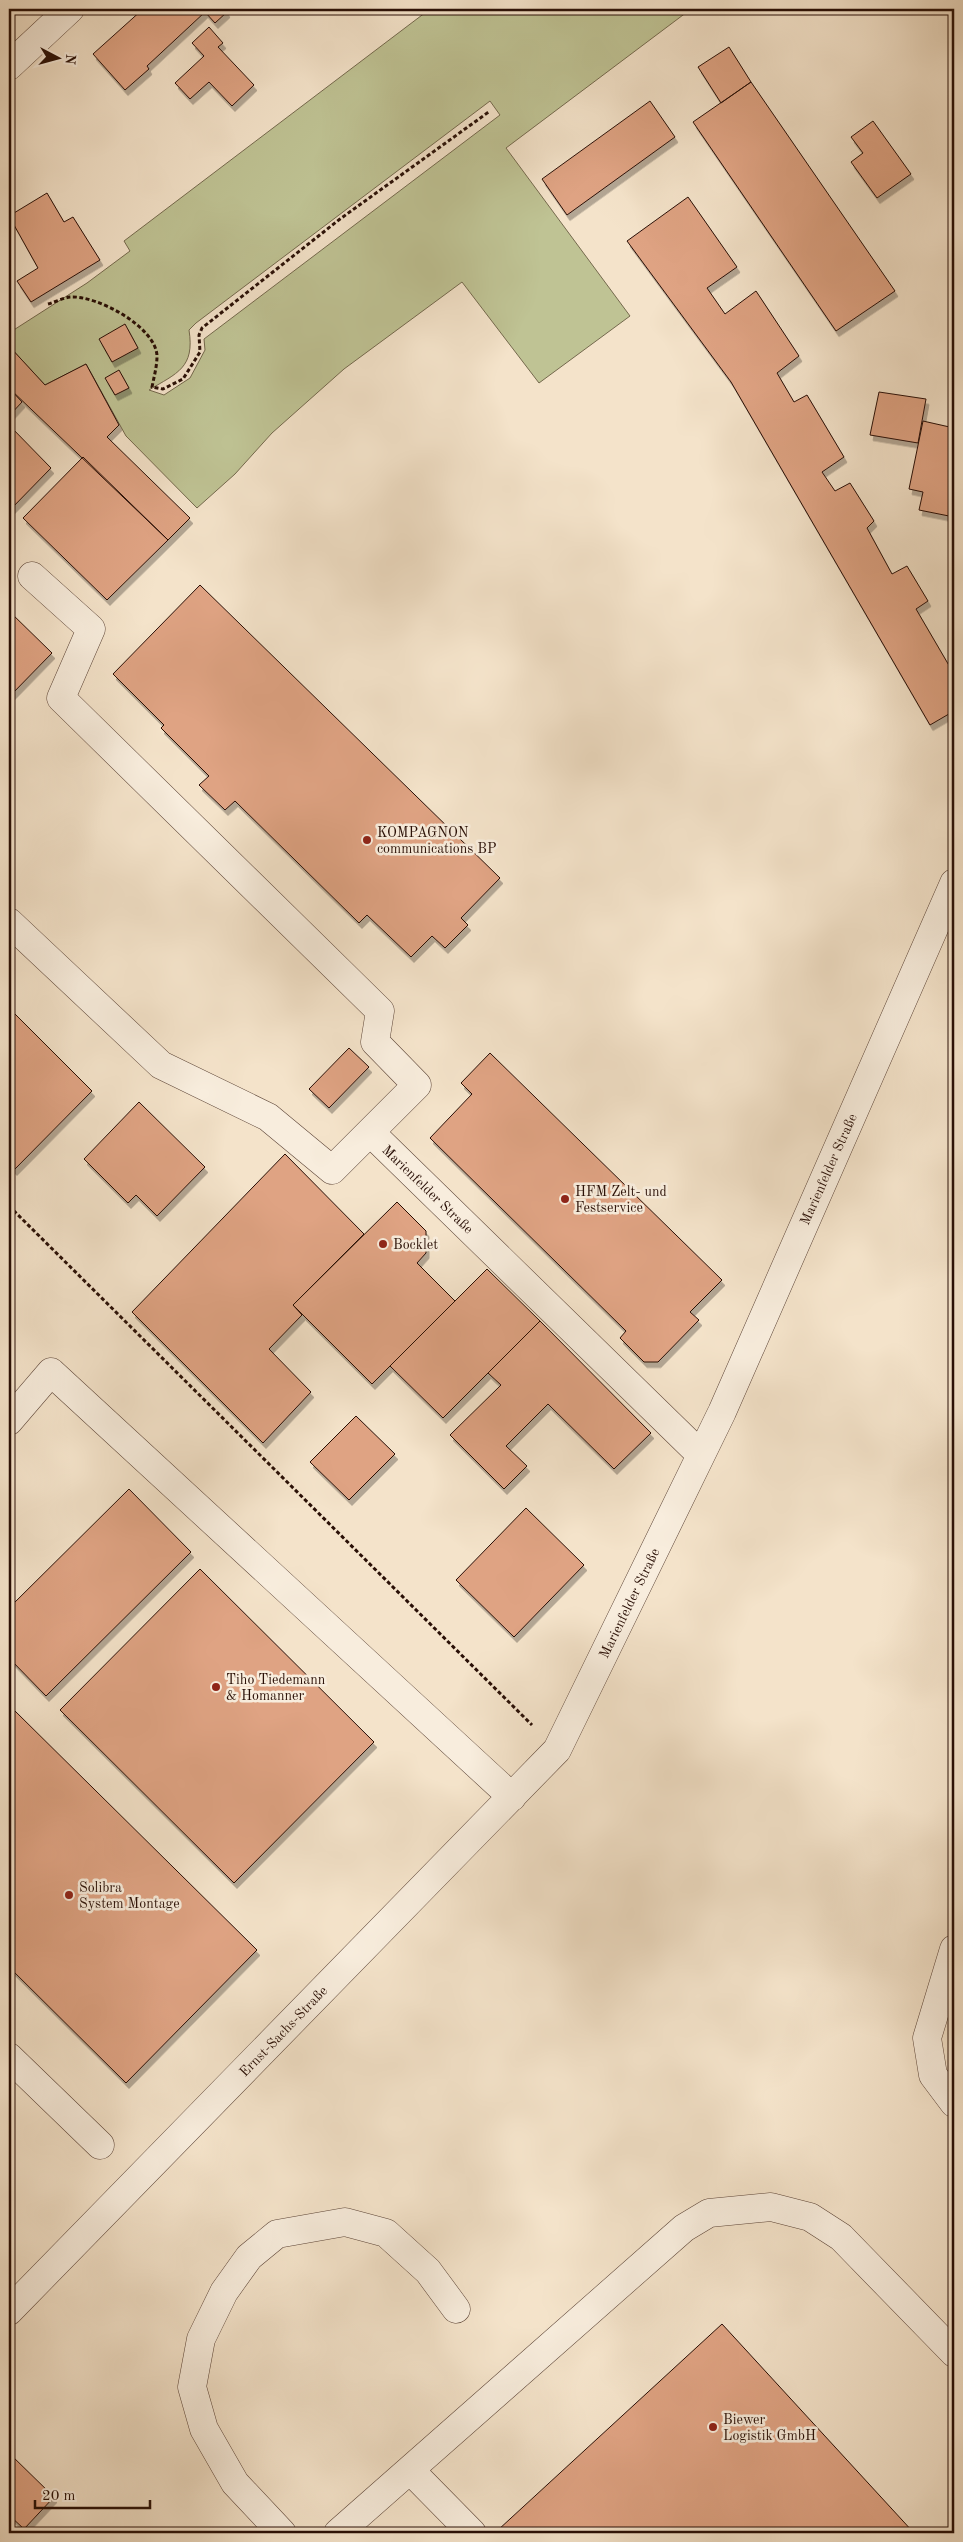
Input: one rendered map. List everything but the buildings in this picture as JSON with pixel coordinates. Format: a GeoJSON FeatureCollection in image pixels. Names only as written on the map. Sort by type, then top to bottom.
{"type":"FeatureCollection","features":[{"type":"Feature","properties":{"kind":"street"},"geometry":{"type":"LineString","coordinates":[[9,66],[70,9]]}},
{"type":"Feature","properties":{"kind":"street","name":"Marienfelder Straße"},"geometry":{"type":"LineString","coordinates":[[9,922],[161,1065],[268,1117],[332,1170],[417,1085],[375,1042],[380,1011],[61,698],[90,629],[32,576]]}},
{"type":"Feature","properties":{"kind":"street","name":"Marienfelder Straße"},"geometry":{"type":"LineString","coordinates":[[557,1750],[701,1455],[954,883]]}},
{"type":"Feature","properties":{"kind":"street","name":"Marienfelder Straße"},"geometry":{"type":"LineString","coordinates":[[370,1132],[701,1455]]}},
{"type":"Feature","properties":{"kind":"street"},"geometry":{"type":"LineString","coordinates":[[9,1421],[51,1372],[512,1797]]}},
{"type":"Feature","properties":{"kind":"street","name":"Ernst-Sachs-Straße"},"geometry":{"type":"LineString","coordinates":[[9,2312],[557,1750]]}},
{"type":"Feature","properties":{"kind":"street"},"geometry":{"type":"LineString","coordinates":[[954,1949],[926,2038],[933,2075],[954,2103]]}},
{"type":"Feature","properties":{"kind":"street"},"geometry":{"type":"LineString","coordinates":[[9,2056],[100,2145]]}},
{"type":"Feature","properties":{"kind":"street"},"geometry":{"type":"LineString","coordinates":[[338,2533],[684,2228],[709,2213],[771,2207],[810,2217],[841,2237],[954,2353]]}},
{"type":"Feature","properties":{"kind":"street"},"geometry":{"type":"LineString","coordinates":[[282,2533],[235,2483],[204,2429],[192,2387],[201,2339],[224,2292],[249,2257],[277,2234],[346,2222],[386,2233],[428,2271],[456,2308]]}},
{"type":"Feature","properties":{"kind":"street"},"geometry":{"type":"LineString","coordinates":[[410,2470],[472,2533]]}},
{"type":"Feature","properties":{"kind":"path"},"geometry":{"type":"LineString","coordinates":[[48,304],[71,297],[90,301],[124,314],[145,330],[157,355],[152,387],[163,389],[183,379],[200,352],[199,335],[202,328],[340,220],[490,111]]}},
{"type":"Feature","properties":{"kind":"path"},"geometry":{"type":"LineString","coordinates":[[9,1206],[557,1750]]}},
{"type":"Feature","properties":{"kind":"green space"},"geometry":{"type":"Polygon","coordinates":[[[430,9],[691,9],[506,148],[630,316],[539,383],[462,282],[344,369],[272,433],[235,474],[197,508],[126,436],[86,364],[45,385],[9,346],[9,333],[87,283],[130,251],[124,241],[430,9]],[[490,101],[196,323],[189,330],[189,353],[182,368],[176,374],[149,390],[164,395],[190,378],[205,350],[204,339],[500,115],[490,101]]]}},
{"type":"Feature","properties":{"kind":"place","name":"KOMPAGNON communications BP"},"geometry":{"type":"Point","coordinates":[367,840]}},
{"type":"Feature","properties":{"kind":"place","name":"HFM Zelt- und Festservice"},"geometry":{"type":"Point","coordinates":[565,1199]}},
{"type":"Feature","properties":{"kind":"place","name":"Bocklet"},"geometry":{"type":"Point","coordinates":[383,1244]}},
{"type":"Feature","properties":{"kind":"place","name":"Tiho Tiedemann & Homanner"},"geometry":{"type":"Point","coordinates":[216,1687]}},
{"type":"Feature","properties":{"kind":"place","name":"Solibra System Montage"},"geometry":{"type":"Point","coordinates":[69,1895]}},
{"type":"Feature","properties":{"kind":"place","name":"Biewer Logistik GmbH"},"geometry":{"type":"Point","coordinates":[713,2427]}}]}
